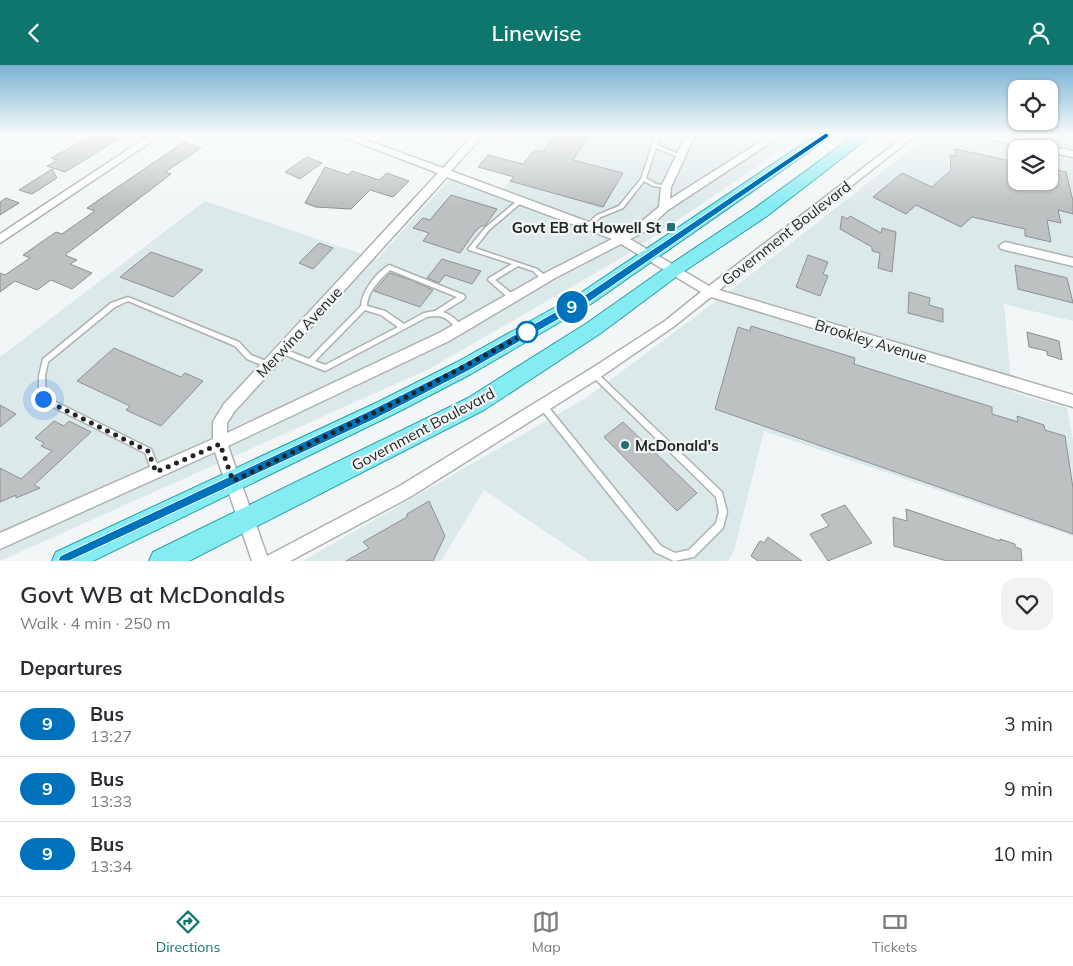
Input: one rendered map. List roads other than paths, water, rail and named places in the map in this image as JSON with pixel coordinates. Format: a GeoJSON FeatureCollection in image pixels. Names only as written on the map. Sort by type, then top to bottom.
{"type":"FeatureCollection","features":[{"type":"Feature","properties":{"kind":"main road"},"geometry":{"type":"LineString","coordinates":[[64,561],[464,368],[585,299],[792,158]]}},
{"type":"Feature","properties":{"kind":"main road","name":"Government Boulevard"},"geometry":{"type":"LineString","coordinates":[[162,561],[476,404],[594,328],[761,212],[834,158]]}},
{"type":"Feature","properties":{"kind":"street"},"geometry":{"type":"LineString","coordinates":[[0,239],[122,158]]}},
{"type":"Feature","properties":{"kind":"street","name":"Brookley Avenue"},"geometry":{"type":"LineString","coordinates":[[405,158],[611,233],[710,292],[1073,401]]}},
{"type":"Feature","properties":{"kind":"street","name":"Merwina Avenue"},"geometry":{"type":"LineString","coordinates":[[260,561],[220,444],[220,422],[229,408],[458,158]]}},
{"type":"Feature","properties":{"kind":"street"},"geometry":{"type":"LineString","coordinates":[[664,208],[666,187],[680,158]]}},
{"type":"Feature","properties":{"kind":"street"},"geometry":{"type":"LineString","coordinates":[[0,541],[220,444],[460,328],[545,279],[640,229],[664,208],[742,158]]}},
{"type":"Feature","properties":{"kind":"street","name":"Government Boulevard"},"geometry":{"type":"LineString","coordinates":[[280,559],[404,493],[543,407],[669,325],[882,158]]}},
{"type":"Feature","properties":{"kind":"street"},"geometry":{"type":"LineString","coordinates":[[1005,245],[1073,262]]}},
{"type":"Feature","properties":{"kind":"lane"},"geometry":{"type":"LineString","coordinates":[[589,225],[599,216],[621,207],[644,179],[650,158]]}},
{"type":"Feature","properties":{"kind":"lane"},"geometry":{"type":"LineString","coordinates":[[644,179],[655,185],[666,187]]}},
{"type":"Feature","properties":{"kind":"lane"},"geometry":{"type":"LineString","coordinates":[[520,201],[487,229],[471,249],[535,270],[545,279]]}},
{"type":"Feature","properties":{"kind":"lane"},"geometry":{"type":"LineString","coordinates":[[513,298],[491,280],[517,264]]}},
{"type":"Feature","properties":{"kind":"lane"},"geometry":{"type":"LineString","coordinates":[[310,362],[364,307],[367,293],[389,267],[462,297],[438,313]]}},
{"type":"Feature","properties":{"kind":"lane"},"geometry":{"type":"LineString","coordinates":[[156,472],[148,451],[43,399],[42,376],[45,361],[113,305],[128,299],[237,344],[249,357],[269,365]]}},
{"type":"Feature","properties":{"kind":"lane"},"geometry":{"type":"LineString","coordinates":[[364,307],[382,313],[404,327]]}},
{"type":"Feature","properties":{"kind":"lane"},"geometry":{"type":"LineString","coordinates":[[282,351],[325,368],[426,315],[438,313],[448,315],[460,328]]}},
{"type":"Feature","properties":{"kind":"lane"},"geometry":{"type":"LineString","coordinates":[[543,407],[658,549],[675,557],[691,553],[720,525],[723,512],[719,495],[594,374]]}},
{"type":"Feature","properties":{"kind":"place","name":"Govt EB at Howell St"},"geometry":{"type":"Point","coordinates":[671,227]}},
{"type":"Feature","properties":{"kind":"place","name":"McDonald's"},"geometry":{"type":"Point","coordinates":[625,445]}}]}
